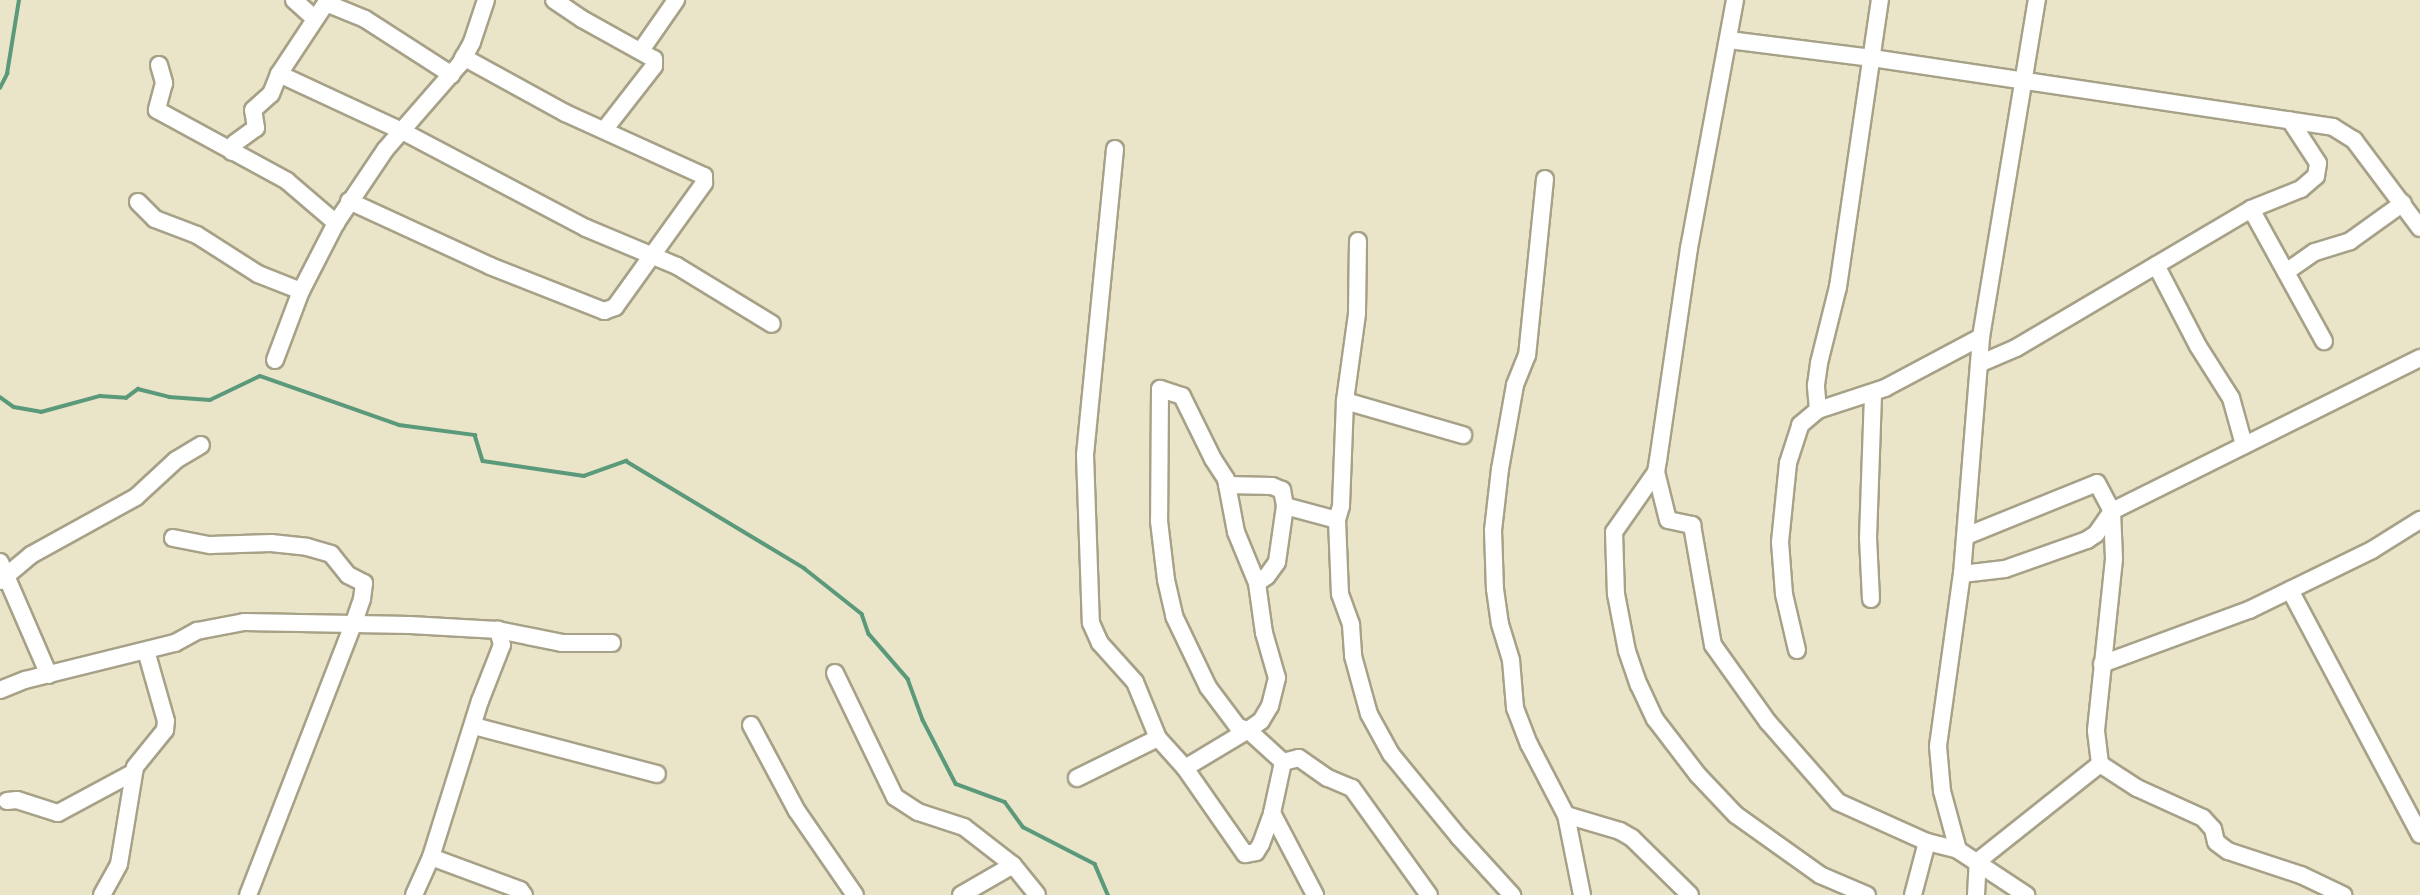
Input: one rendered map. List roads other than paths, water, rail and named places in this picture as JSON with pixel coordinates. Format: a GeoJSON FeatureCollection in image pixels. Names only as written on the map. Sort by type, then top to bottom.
{"type":"FeatureCollection","features":[{"type":"Feature","properties":{"kind":"street"},"geometry":{"type":"LineString","coordinates":[[294,0],[315,19]]}},
{"type":"Feature","properties":{"kind":"street"},"geometry":{"type":"LineString","coordinates":[[554,0],[582,19],[642,49],[654,59],[654,66],[604,129]]}},
{"type":"Feature","properties":{"kind":"street"},"geometry":{"type":"LineString","coordinates":[[642,49],[676,0]]}},
{"type":"Feature","properties":{"kind":"street"},"geometry":{"type":"LineString","coordinates":[[1735,0],[1689,248],[1656,472],[1668,520],[1692,526],[1713,645],[1743,689],[1838,802],[1927,842],[1958,849],[2026,895]]}},
{"type":"Feature","properties":{"kind":"street"},"geometry":{"type":"LineString","coordinates":[[1818,410],[1816,385],[1819,363],[1838,287],[1880,0]]}},
{"type":"Feature","properties":{"kind":"street"},"geometry":{"type":"LineString","coordinates":[[1958,849],[1942,792],[1938,746],[1966,536],[1981,337],[2037,0]]}},
{"type":"Feature","properties":{"kind":"street"},"geometry":{"type":"LineString","coordinates":[[232,152],[235,143],[256,128],[253,110],[271,94],[279,74],[327,1],[365,19],[452,75]]}},
{"type":"Feature","properties":{"kind":"street"},"geometry":{"type":"LineString","coordinates":[[275,360],[301,291],[336,223],[349,201],[402,131],[452,75],[463,57],[484,1]]}},
{"type":"Feature","properties":{"kind":"street"},"geometry":{"type":"LineString","coordinates":[[1729,40],[1872,58],[2333,127],[2348,134],[2420,228]]}},
{"type":"Feature","properties":{"kind":"street"},"geometry":{"type":"LineString","coordinates":[[349,201],[479,261],[604,311],[615,307],[655,255],[704,183],[704,176],[565,113],[463,57]]}},
{"type":"Feature","properties":{"kind":"street"},"geometry":{"type":"LineString","coordinates":[[159,65],[163,83],[157,110],[287,181],[336,223]]}},
{"type":"Feature","properties":{"kind":"street"},"geometry":{"type":"LineString","coordinates":[[279,74],[402,131],[586,228],[655,255],[772,324]]}},
{"type":"Feature","properties":{"kind":"street"},"geometry":{"type":"LineString","coordinates":[[1979,364],[2016,348],[2252,209],[2301,189],[2316,176],[2318,163],[2290,120]]}},
{"type":"Feature","properties":{"kind":"street"},"geometry":{"type":"LineString","coordinates":[[1115,149],[1085,455],[1091,623],[1100,643],[1135,682],[1158,738],[1185,768],[1245,854],[1256,852],[1272,813],[1283,762]]}},
{"type":"Feature","properties":{"kind":"street"},"geometry":{"type":"LineString","coordinates":[[1545,178],[1527,355],[1515,384],[1500,470],[1493,530],[1495,589],[1500,624],[1511,660],[1515,709],[1529,744],[1566,815],[1582,895]]}},
{"type":"Feature","properties":{"kind":"street"},"geometry":{"type":"LineString","coordinates":[[138,202],[145,213],[155,219],[208,241],[258,274],[301,291]]}},
{"type":"Feature","properties":{"kind":"street"},"geometry":{"type":"LineString","coordinates":[[2286,272],[2315,251],[2350,241],[2403,203]]}},
{"type":"Feature","properties":{"kind":"street"},"geometry":{"type":"LineString","coordinates":[[2252,209],[2324,341]]}},
{"type":"Feature","properties":{"kind":"street"},"geometry":{"type":"LineString","coordinates":[[1358,241],[1357,314],[1345,401],[1341,506],[1337,520],[1340,594],[1351,625],[1353,656],[1369,714],[1391,754],[1459,837],[1512,895]]}},
{"type":"Feature","properties":{"kind":"street"},"geometry":{"type":"LineString","coordinates":[[2156,265],[2198,346],[2231,398],[2244,445]]}},
{"type":"Feature","properties":{"kind":"street"},"geometry":{"type":"LineString","coordinates":[[1797,650],[1782,571],[1780,542],[1792,443],[1800,425],[1818,410],[1873,393],[1981,337]]}},
{"type":"Feature","properties":{"kind":"street"},"geometry":{"type":"LineString","coordinates":[[1962,574],[2005,569],[2087,540],[2096,534],[2112,511],[2420,358]]}},
{"type":"Feature","properties":{"kind":"street"},"geometry":{"type":"LineString","coordinates":[[1185,768],[1248,730],[1261,721],[1270,706],[1277,678],[1264,633],[1257,583],[1236,533],[1227,485],[1182,396],[1160,389],[1159,521],[1174,617],[1218,703],[1238,727],[1248,730],[1283,762]]}},
{"type":"Feature","properties":{"kind":"street"},"geometry":{"type":"LineString","coordinates":[[1871,599],[1868,538],[1873,393]]}},
{"type":"Feature","properties":{"kind":"street"},"geometry":{"type":"LineString","coordinates":[[1345,401],[1463,435]]}},
{"type":"Feature","properties":{"kind":"street"},"geometry":{"type":"LineString","coordinates":[[49,675],[2,572],[136,497],[176,460],[201,445]]}},
{"type":"Feature","properties":{"kind":"street"},"geometry":{"type":"LineString","coordinates":[[1656,472],[1614,532],[1616,594],[1627,651],[1639,685],[1656,719],[1698,775],[1736,815],[1820,875],[1867,895]]}},
{"type":"Feature","properties":{"kind":"street"},"geometry":{"type":"LineString","coordinates":[[1966,536],[2097,483],[2112,511],[2114,559],[2096,731],[2100,764]]}},
{"type":"Feature","properties":{"kind":"street"},"geometry":{"type":"LineString","coordinates":[[1227,485],[1272,486],[1282,490],[1285,514],[1277,562],[1267,576],[1257,583]]}},
{"type":"Feature","properties":{"kind":"street"},"geometry":{"type":"LineString","coordinates":[[1285,514],[1337,520]]}},
{"type":"Feature","properties":{"kind":"street"},"geometry":{"type":"LineString","coordinates":[[2102,664],[2249,610],[2419,524]]}},
{"type":"Feature","properties":{"kind":"street"},"geometry":{"type":"LineString","coordinates":[[173,538],[210,545],[284,543],[331,554],[348,575],[363,583],[362,599],[354,622],[251,894]]}},
{"type":"Feature","properties":{"kind":"street"},"geometry":{"type":"LineString","coordinates":[[2290,590],[2420,835]]}},
{"type":"Feature","properties":{"kind":"street"},"geometry":{"type":"LineString","coordinates":[[0,690],[175,643],[197,631],[244,622],[354,622],[498,631],[562,643],[612,643]]}},
{"type":"Feature","properties":{"kind":"street"},"geometry":{"type":"LineString","coordinates":[[414,895],[430,856],[502,645],[498,631]]}},
{"type":"Feature","properties":{"kind":"street"},"geometry":{"type":"LineString","coordinates":[[102,895],[118,864],[134,772],[166,726],[146,651]]}},
{"type":"Feature","properties":{"kind":"street"},"geometry":{"type":"LineString","coordinates":[[835,673],[895,797],[918,812],[964,827],[1013,865],[1037,895]]}},
{"type":"Feature","properties":{"kind":"street"},"geometry":{"type":"LineString","coordinates":[[751,725],[797,811],[855,895]]}},
{"type":"Feature","properties":{"kind":"street"},"geometry":{"type":"LineString","coordinates":[[474,726],[657,774]]}},
{"type":"Feature","properties":{"kind":"street"},"geometry":{"type":"LineString","coordinates":[[1077,778],[1158,738]]}},
{"type":"Feature","properties":{"kind":"street"},"geometry":{"type":"LineString","coordinates":[[1283,762],[1299,758],[1328,778],[1352,788],[1429,895]]}},
{"type":"Feature","properties":{"kind":"street"},"geometry":{"type":"LineString","coordinates":[[1976,895],[1978,861],[2100,764]]}},
{"type":"Feature","properties":{"kind":"street"},"geometry":{"type":"LineString","coordinates":[[2100,764],[2137,788],[2203,818],[2213,829],[2216,842],[2228,851],[2301,875],[2343,895]]}},
{"type":"Feature","properties":{"kind":"street"},"geometry":{"type":"LineString","coordinates":[[7,800],[17,800],[61,813],[134,772]]}},
{"type":"Feature","properties":{"kind":"street"},"geometry":{"type":"LineString","coordinates":[[1272,813],[1315,895]]}},
{"type":"Feature","properties":{"kind":"street"},"geometry":{"type":"LineString","coordinates":[[1566,815],[1620,831],[1632,838],[1690,895]]}},
{"type":"Feature","properties":{"kind":"street"},"geometry":{"type":"LineString","coordinates":[[1913,895],[1927,842]]}},
{"type":"Feature","properties":{"kind":"street"},"geometry":{"type":"LineString","coordinates":[[430,856],[520,890],[524,895]]}},
{"type":"Feature","properties":{"kind":"street"},"geometry":{"type":"LineString","coordinates":[[961,895],[1013,865]]}},
{"type":"Feature","properties":{"kind":"waterway"},"geometry":{"type":"LineString","coordinates":[[0,88],[7,74],[19,0]]}},
{"type":"Feature","properties":{"kind":"waterway"},"geometry":{"type":"LineString","coordinates":[[0,397],[14,407],[41,412],[100,396],[126,398],[138,389],[169,397],[210,400],[260,376],[399,425],[475,435],[483,461],[584,476],[626,461],[804,568],[862,614],[869,634],[908,679],[923,720],[956,784],[1005,802],[1023,827],[1095,864],[1108,895]]}}]}
